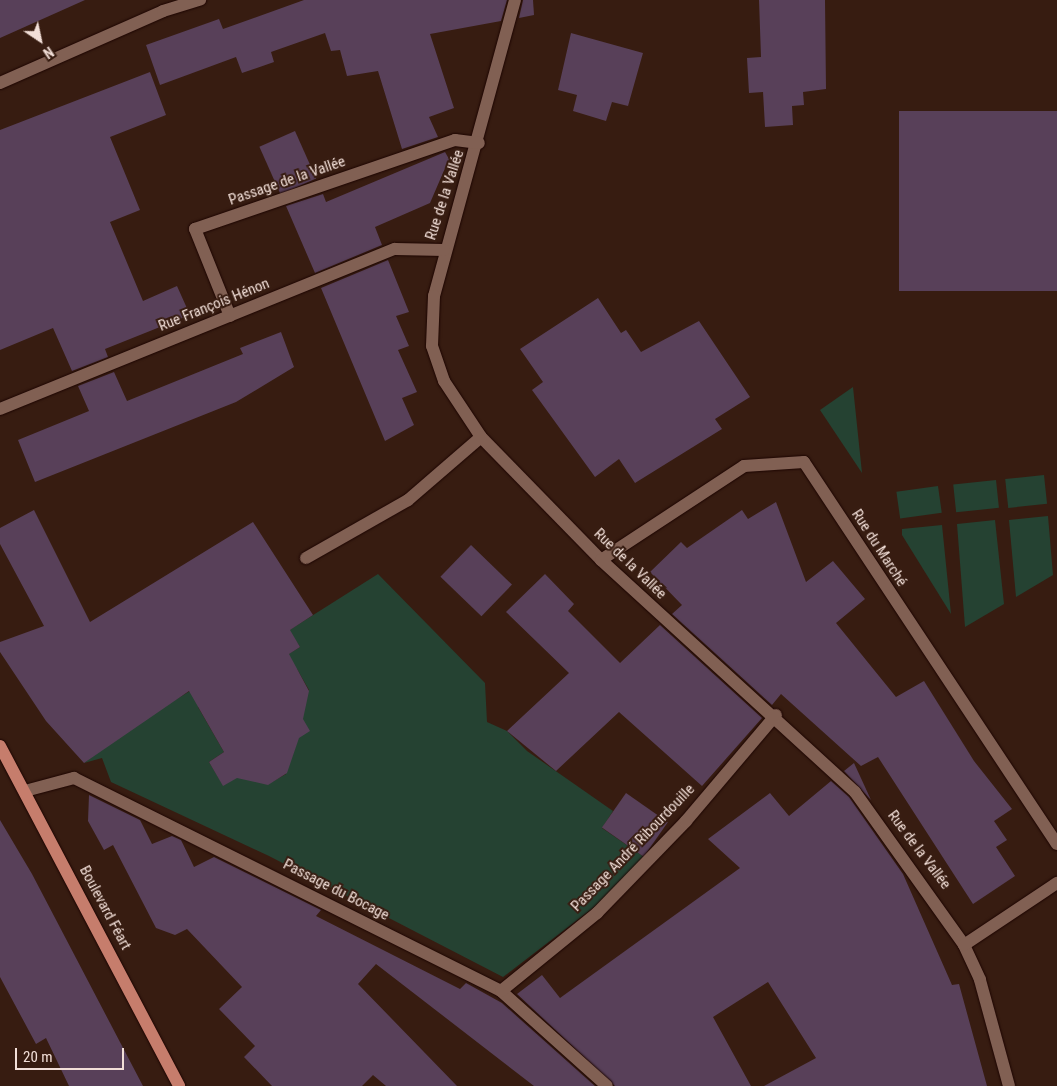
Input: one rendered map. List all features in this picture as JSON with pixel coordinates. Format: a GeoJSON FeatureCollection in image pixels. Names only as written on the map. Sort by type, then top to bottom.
{"type":"FeatureCollection","features":[{"type":"Feature","properties":{"kind":"main road","name":"Boulevard Féart"},"geometry":{"type":"LineString","coordinates":[[0,746],[179,1086]]}},
{"type":"Feature","properties":{"kind":"street"},"geometry":{"type":"LineString","coordinates":[[0,83],[163,11],[200,0]]}},
{"type":"Feature","properties":{"kind":"street","name":"Rue de la Vallée"},"geometry":{"type":"LineString","coordinates":[[515,0],[478,143],[444,250],[434,296],[432,346],[458,407],[481,438],[601,560],[776,715],[855,792],[964,946],[980,980],[1009,1086]]}},
{"type":"Feature","properties":{"kind":"street","name":"Passage de la Vallée"},"geometry":{"type":"LineString","coordinates":[[230,316],[195,229],[455,140],[478,143]]}},
{"type":"Feature","properties":{"kind":"street","name":"Rue François Hénon"},"geometry":{"type":"LineString","coordinates":[[0,409],[395,249],[444,250]]}},
{"type":"Feature","properties":{"kind":"street"},"geometry":{"type":"LineString","coordinates":[[306,558],[408,500],[481,438]]}},
{"type":"Feature","properties":{"kind":"street","name":"Rue du Marché"},"geometry":{"type":"LineString","coordinates":[[601,560],[744,466],[804,462],[1057,844]]}},
{"type":"Feature","properties":{"kind":"street","name":"Passage André Ribourdouille"},"geometry":{"type":"LineString","coordinates":[[501,991],[597,913],[686,821],[776,715]]}},
{"type":"Feature","properties":{"kind":"street","name":"Passage du Bocage"},"geometry":{"type":"LineString","coordinates":[[25,791],[74,778],[501,991],[607,1086]]}},
{"type":"Feature","properties":{"kind":"street"},"geometry":{"type":"LineString","coordinates":[[964,946],[1057,883]]}},
{"type":"Feature","properties":{"kind":"green space"},"geometry":{"type":"Polygon","coordinates":[[[853,387],[862,473],[820,410],[853,387]]]}},
{"type":"Feature","properties":{"kind":"green space"},"geometry":{"type":"Polygon","coordinates":[[[1044,475],[1047,504],[1008,508],[1005,479],[1044,475]]]}},
{"type":"Feature","properties":{"kind":"green space"},"geometry":{"type":"Polygon","coordinates":[[[996,480],[999,508],[956,512],[953,484],[996,480]]]}},
{"type":"Feature","properties":{"kind":"green space"},"geometry":{"type":"Polygon","coordinates":[[[938,486],[942,513],[900,519],[896,492],[938,486]]]}},
{"type":"Feature","properties":{"kind":"green space"},"geometry":{"type":"Polygon","coordinates":[[[1048,516],[1053,575],[1016,597],[1009,520],[1048,516]]]}},
{"type":"Feature","properties":{"kind":"green space"},"geometry":{"type":"Polygon","coordinates":[[[995,520],[1004,604],[965,627],[957,524],[995,520]]]}},
{"type":"Feature","properties":{"kind":"green space"},"geometry":{"type":"Polygon","coordinates":[[[942,525],[951,614],[902,535],[902,529],[942,525]]]}},
{"type":"Feature","properties":{"kind":"green space"},"geometry":{"type":"Polygon","coordinates":[[[378,574],[485,683],[487,722],[507,731],[527,751],[613,811],[602,828],[644,857],[593,908],[503,977],[269,856],[111,782],[102,758],[84,763],[140,721],[205,682],[198,707],[224,752],[209,762],[223,785],[245,773],[272,782],[286,774],[283,768],[293,755],[288,746],[304,712],[303,694],[309,690],[297,669],[290,673],[269,666],[300,647],[296,641],[280,636],[378,574]]]}},
{"type":"Feature","properties":{"kind":"building"},"geometry":{"type":"Polygon","coordinates":[[[0,0],[85,0],[0,38],[0,0]]]}},
{"type":"Feature","properties":{"kind":"building"},"geometry":{"type":"Polygon","coordinates":[[[304,0],[507,0],[501,21],[430,34],[454,108],[429,117],[438,137],[402,149],[378,71],[347,76],[340,50],[331,51],[325,33],[271,52],[274,62],[242,73],[236,57],[160,85],[146,45],[219,19],[223,29],[304,0]]]}},
{"type":"Feature","properties":{"kind":"building"},"geometry":{"type":"Polygon","coordinates":[[[523,0],[533,0],[534,15],[519,18],[523,0]]]}},
{"type":"Feature","properties":{"kind":"building"},"geometry":{"type":"Polygon","coordinates":[[[759,0],[825,0],[826,89],[803,92],[804,105],[792,106],[793,125],[765,127],[763,92],[749,93],[747,58],[761,57],[759,0]]]}},
{"type":"Feature","properties":{"kind":"building"},"geometry":{"type":"Polygon","coordinates":[[[571,33],[643,53],[628,106],[612,102],[606,121],[573,111],[577,95],[558,90],[571,33]]]}},
{"type":"Feature","properties":{"kind":"building"},"geometry":{"type":"Polygon","coordinates":[[[150,72],[166,115],[110,137],[140,210],[110,222],[143,301],[177,286],[190,315],[105,349],[108,357],[72,371],[53,328],[0,350],[0,130],[150,72]]]}},
{"type":"Feature","properties":{"kind":"building"},"geometry":{"type":"Polygon","coordinates":[[[899,111],[1057,111],[1057,291],[899,291],[899,111]]]}},
{"type":"Feature","properties":{"kind":"building"},"geometry":{"type":"Polygon","coordinates":[[[295,131],[316,179],[281,194],[259,147],[295,131]]]}},
{"type":"Feature","properties":{"kind":"building"},"geometry":{"type":"Polygon","coordinates":[[[445,152],[449,159],[430,203],[375,227],[382,245],[315,273],[286,206],[323,194],[326,202],[445,152]]]}},
{"type":"Feature","properties":{"kind":"building"},"geometry":{"type":"Polygon","coordinates":[[[388,260],[409,312],[396,316],[409,346],[398,350],[417,392],[402,398],[414,425],[385,441],[321,288],[388,260]]]}},
{"type":"Feature","properties":{"kind":"building"},"geometry":{"type":"Polygon","coordinates":[[[598,298],[621,333],[626,330],[641,352],[699,321],[750,397],[715,419],[722,429],[635,483],[619,459],[595,477],[532,390],[543,382],[520,349],[598,298]]]}},
{"type":"Feature","properties":{"kind":"building"},"geometry":{"type":"Polygon","coordinates":[[[281,332],[294,367],[236,402],[35,482],[18,440],[89,411],[78,386],[114,372],[127,401],[243,354],[240,348],[281,332]]]}},
{"type":"Feature","properties":{"kind":"building"},"geometry":{"type":"Polygon","coordinates":[[[776,502],[806,582],[833,561],[865,599],[836,623],[896,697],[924,681],[974,761],[1012,809],[994,821],[1007,840],[996,847],[1015,876],[973,904],[878,757],[861,766],[781,694],[772,705],[672,614],[682,605],[650,572],[681,542],[687,548],[742,510],[748,519],[776,502]]]}},
{"type":"Feature","properties":{"kind":"building"},"geometry":{"type":"Polygon","coordinates":[[[34,510],[90,622],[253,522],[313,615],[290,630],[300,647],[289,654],[309,691],[303,719],[310,731],[299,738],[287,773],[268,785],[237,778],[223,786],[209,762],[224,752],[189,691],[84,763],[46,721],[0,652],[0,642],[44,626],[0,544],[0,528],[34,510]]]}},
{"type":"Feature","properties":{"kind":"building"},"geometry":{"type":"Polygon","coordinates":[[[471,545],[512,585],[481,616],[440,577],[471,545]]]}},
{"type":"Feature","properties":{"kind":"building"},"geometry":{"type":"Polygon","coordinates":[[[545,574],[574,604],[568,611],[620,663],[660,625],[762,718],[702,786],[619,712],[556,771],[507,731],[569,673],[506,612],[545,574]]]}},
{"type":"Feature","properties":{"kind":"building"},"geometry":{"type":"Polygon","coordinates":[[[854,763],[871,800],[844,771],[854,763]]]}},
{"type":"Feature","properties":{"kind":"building"},"geometry":{"type":"Polygon","coordinates":[[[831,781],[849,797],[903,874],[952,985],[959,984],[987,1086],[764,1086],[816,1058],[768,982],[713,1017],[751,1086],[615,1086],[517,994],[542,975],[560,998],[740,868],[708,839],[770,793],[789,816],[831,781]]]}},
{"type":"Feature","properties":{"kind":"building"},"geometry":{"type":"Polygon","coordinates":[[[626,793],[668,822],[644,857],[602,827],[626,793]]]}},
{"type":"Feature","properties":{"kind":"building"},"geometry":{"type":"Polygon","coordinates":[[[89,795],[140,820],[152,844],[172,836],[181,840],[194,867],[214,857],[321,910],[316,916],[460,989],[466,983],[502,1003],[595,1086],[534,1086],[376,964],[358,984],[457,1086],[386,1086],[373,1075],[362,1086],[272,1086],[244,1057],[255,1046],[219,1009],[242,987],[187,929],[175,935],[156,928],[113,845],[104,850],[88,821],[89,795]]]}},
{"type":"Feature","properties":{"kind":"building"},"geometry":{"type":"Polygon","coordinates":[[[0,820],[32,874],[143,1086],[69,1086],[46,1038],[36,1044],[0,977],[0,820]]]}}]}
